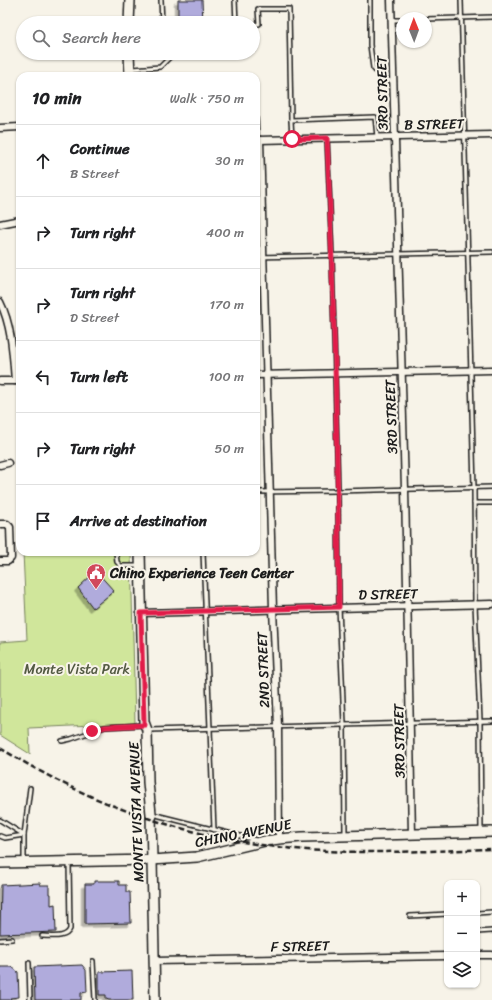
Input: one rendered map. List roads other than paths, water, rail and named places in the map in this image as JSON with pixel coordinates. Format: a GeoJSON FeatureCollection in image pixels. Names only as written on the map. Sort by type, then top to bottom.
{"type":"FeatureCollection","features":[{"type":"Feature","properties":{"kind":"main road"},"geometry":{"type":"LineString","coordinates":[[129,16],[130,0]]}},
{"type":"Feature","properties":{"kind":"main road"},"geometry":{"type":"LineString","coordinates":[[129,60],[130,72]]}},
{"type":"Feature","properties":{"kind":"main road","name":"MONTE VISTA AVENUE"},"geometry":{"type":"LineString","coordinates":[[140,556],[144,722],[146,727],[151,814],[155,1000]]}},
{"type":"Feature","properties":{"kind":"main road","name":"CHINO AVENUE"},"geometry":{"type":"LineString","coordinates":[[0,863],[151,860],[196,857],[215,854],[279,838],[492,832]]}},
{"type":"Feature","properties":{"kind":"street","name":"3RD STREET"},"geometry":{"type":"LineString","coordinates":[[391,0],[405,489],[412,834]]}},
{"type":"Feature","properties":{"kind":"street"},"geometry":{"type":"LineString","coordinates":[[0,128],[16,127]]}},
{"type":"Feature","properties":{"kind":"street","name":"B STREET"},"geometry":{"type":"LineString","coordinates":[[260,140],[492,135]]}},
{"type":"Feature","properties":{"kind":"street","name":"2ND STREET"},"geometry":{"type":"LineString","coordinates":[[260,187],[278,726],[279,838]]}},
{"type":"Feature","properties":{"kind":"street"},"geometry":{"type":"LineString","coordinates":[[0,224],[16,221]]}},
{"type":"Feature","properties":{"kind":"street"},"geometry":{"type":"LineString","coordinates":[[0,302],[5,311],[16,374]]}},
{"type":"Feature","properties":{"kind":"street"},"geometry":{"type":"LineString","coordinates":[[260,375],[492,370]]}},
{"type":"Feature","properties":{"kind":"street"},"geometry":{"type":"LineString","coordinates":[[0,381],[16,381]]}},
{"type":"Feature","properties":{"kind":"street"},"geometry":{"type":"LineString","coordinates":[[0,465],[8,463]]}},
{"type":"Feature","properties":{"kind":"street"},"geometry":{"type":"LineString","coordinates":[[0,524],[7,524],[10,527],[11,558],[8,561],[0,561]]}},
{"type":"Feature","properties":{"kind":"street","name":"D STREET"},"geometry":{"type":"LineString","coordinates":[[141,613],[492,604]]}},
{"type":"Feature","properties":{"kind":"street"},"geometry":{"type":"LineString","coordinates":[[480,955],[492,955]]}},
{"type":"Feature","properties":{"kind":"street","name":"F STREET"},"geometry":{"type":"LineString","coordinates":[[154,961],[444,956]]}},
{"type":"Feature","properties":{"kind":"lane"},"geometry":{"type":"LineString","coordinates":[[161,0],[162,16]]}},
{"type":"Feature","properties":{"kind":"lane"},"geometry":{"type":"LineString","coordinates":[[235,0],[236,16]]}},
{"type":"Feature","properties":{"kind":"lane"},"geometry":{"type":"LineString","coordinates":[[370,0],[370,45],[373,68],[380,76],[393,82]]}},
{"type":"Feature","properties":{"kind":"lane"},"geometry":{"type":"LineString","coordinates":[[461,0],[474,488],[475,604],[480,721],[481,832]]}},
{"type":"Feature","properties":{"kind":"lane"},"geometry":{"type":"LineString","coordinates":[[258,16],[258,9],[289,8],[292,139]]}},
{"type":"Feature","properties":{"kind":"lane"},"geometry":{"type":"LineString","coordinates":[[432,19],[492,17]]}},
{"type":"Feature","properties":{"kind":"lane"},"geometry":{"type":"LineString","coordinates":[[135,72],[160,67],[167,60]]}},
{"type":"Feature","properties":{"kind":"lane"},"geometry":{"type":"LineString","coordinates":[[291,120],[375,117],[377,137]]}},
{"type":"Feature","properties":{"kind":"lane"},"geometry":{"type":"LineString","coordinates":[[327,138],[332,256],[338,491],[339,607],[344,724],[345,836]]}},
{"type":"Feature","properties":{"kind":"lane"},"geometry":{"type":"LineString","coordinates":[[263,257],[492,252]]}},
{"type":"Feature","properties":{"kind":"lane"},"geometry":{"type":"LineString","coordinates":[[260,492],[492,487]]}},
{"type":"Feature","properties":{"kind":"lane"},"geometry":{"type":"LineString","coordinates":[[474,503],[492,503]]}},
{"type":"Feature","properties":{"kind":"lane"},"geometry":{"type":"LineString","coordinates":[[116,556],[117,562],[121,566],[140,566]]}},
{"type":"Feature","properties":{"kind":"lane"},"geometry":{"type":"LineString","coordinates":[[203,556],[214,830]]}},
{"type":"Feature","properties":{"kind":"lane"},"geometry":{"type":"LineString","coordinates":[[62,741],[105,727],[211,728],[492,721]]}},
{"type":"Feature","properties":{"kind":"lane"},"geometry":{"type":"LineString","coordinates":[[24,863],[24,835],[30,788]]}},
{"type":"Feature","properties":{"kind":"lane"},"geometry":{"type":"LineString","coordinates":[[151,814],[265,841]]}},
{"type":"Feature","properties":{"kind":"lane"},"geometry":{"type":"LineString","coordinates":[[0,820],[24,835]]}},
{"type":"Feature","properties":{"kind":"lane"},"geometry":{"type":"LineString","coordinates":[[0,836],[4,838],[24,835]]}},
{"type":"Feature","properties":{"kind":"lane"},"geometry":{"type":"LineString","coordinates":[[42,936],[64,935],[68,933],[70,929],[69,862]]}},
{"type":"Feature","properties":{"kind":"lane"},"geometry":{"type":"LineString","coordinates":[[480,913],[492,912]]}},
{"type":"Feature","properties":{"kind":"lane"},"geometry":{"type":"LineString","coordinates":[[410,916],[444,914]]}},
{"type":"Feature","properties":{"kind":"lane"},"geometry":{"type":"LineString","coordinates":[[480,932],[492,931]]}},
{"type":"Feature","properties":{"kind":"lane"},"geometry":{"type":"LineString","coordinates":[[0,940],[12,939]]}},
{"type":"Feature","properties":{"kind":"lane"},"geometry":{"type":"LineString","coordinates":[[93,961],[95,1000]]}},
{"type":"Feature","properties":{"kind":"lane"},"geometry":{"type":"LineString","coordinates":[[29,963],[30,1000]]}},
{"type":"Feature","properties":{"kind":"railway"},"geometry":{"type":"LineString","coordinates":[[0,748],[28,765],[77,790],[132,813],[190,830],[248,843],[307,850],[353,852],[492,849]]}},
{"type":"Feature","properties":{"kind":"place","name":"Chino Experience Teen Center"},"geometry":{"type":"Point","coordinates":[96,590]}},
{"type":"Feature","properties":{"kind":"park label","name":"Monte Vista Park"},"geometry":{"type":"Point","coordinates":[77,669]}}]}
